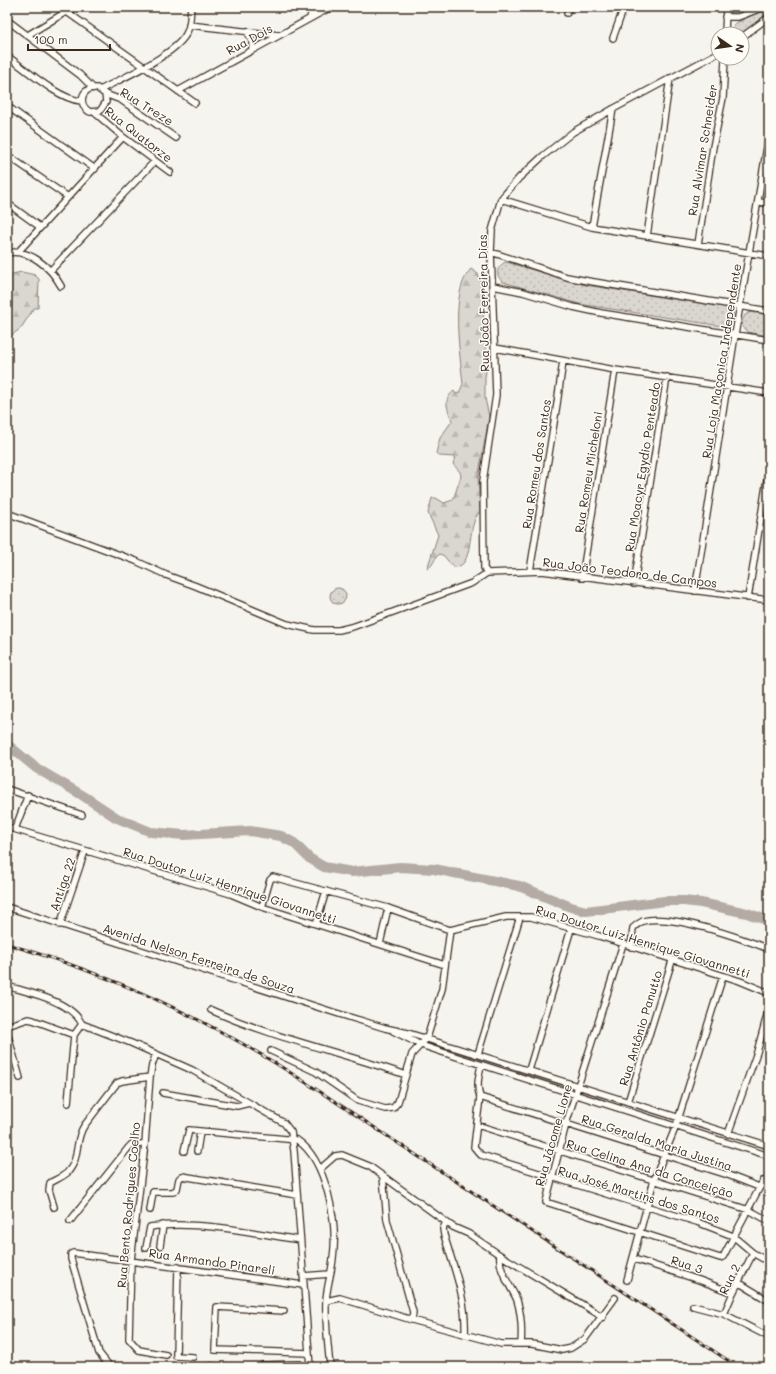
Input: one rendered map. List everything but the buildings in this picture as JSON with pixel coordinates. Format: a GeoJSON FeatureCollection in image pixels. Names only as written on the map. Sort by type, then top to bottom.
{"type":"FeatureCollection","features":[{"type":"Feature","properties":{"kind":"street"},"geometry":{"type":"LineString","coordinates":[[28,35],[74,7]]}},
{"type":"Feature","properties":{"kind":"street"},"geometry":{"type":"LineString","coordinates":[[100,90],[160,58],[177,45],[187,33],[191,7]]}},
{"type":"Feature","properties":{"kind":"street"},"geometry":{"type":"LineString","coordinates":[[310,18],[313,7]]}},
{"type":"Feature","properties":{"kind":"street","name":"Rua Dois"},"geometry":{"type":"LineString","coordinates":[[178,91],[330,7]]}},
{"type":"Feature","properties":{"kind":"street"},"geometry":{"type":"LineString","coordinates":[[613,38],[624,7]]}},
{"type":"Feature","properties":{"kind":"street"},"geometry":{"type":"LineString","coordinates":[[725,26],[726,7]]}},
{"type":"Feature","properties":{"kind":"street"},"geometry":{"type":"LineString","coordinates":[[725,17],[738,18],[764,7]]}},
{"type":"Feature","properties":{"kind":"street"},"geometry":{"type":"LineString","coordinates":[[67,12],[142,67],[195,103]]}},
{"type":"Feature","properties":{"kind":"street"},"geometry":{"type":"LineString","coordinates":[[750,31],[769,17]]}},
{"type":"Feature","properties":{"kind":"street","name":"Rua Treze"},"geometry":{"type":"LineString","coordinates":[[7,20],[80,75],[93,88],[121,100],[176,138]]}},
{"type":"Feature","properties":{"kind":"street"},"geometry":{"type":"LineString","coordinates":[[189,25],[279,35]]}},
{"type":"Feature","properties":{"kind":"street"},"geometry":{"type":"LineString","coordinates":[[247,31],[252,41],[252,49]]}},
{"type":"Feature","properties":{"kind":"street"},"geometry":{"type":"LineString","coordinates":[[7,56],[69,99],[81,101]]}},
{"type":"Feature","properties":{"kind":"street","name":"Rua João Ferreira Dias"},"geometry":{"type":"LineString","coordinates":[[487,573],[484,568],[482,500],[483,481],[495,405],[495,348],[491,252],[492,231],[501,199],[519,178],[558,143],[613,109],[710,57]]}},
{"type":"Feature","properties":{"kind":"street","name":"Rua Alvimar Schneider"},"geometry":{"type":"LineString","coordinates":[[698,244],[713,147],[723,98],[725,66]]}},
{"type":"Feature","properties":{"kind":"street"},"geometry":{"type":"LineString","coordinates":[[647,236],[670,78]]}},
{"type":"Feature","properties":{"kind":"street"},"geometry":{"type":"LineString","coordinates":[[93,88],[84,92],[81,101],[86,110],[94,112]]}},
{"type":"Feature","properties":{"kind":"street","name":"Rua Treze"},"geometry":{"type":"LineString","coordinates":[[94,112],[104,107],[105,94]]}},
{"type":"Feature","properties":{"kind":"street"},"geometry":{"type":"LineString","coordinates":[[7,106],[95,169]]}},
{"type":"Feature","properties":{"kind":"street"},"geometry":{"type":"LineString","coordinates":[[592,227],[613,109]]}},
{"type":"Feature","properties":{"kind":"street","name":"Rua Quatorze"},"geometry":{"type":"LineString","coordinates":[[94,112],[154,162],[170,172]]}},
{"type":"Feature","properties":{"kind":"street","name":"Rua Loja Maçonica Independente"},"geometry":{"type":"LineString","coordinates":[[695,591],[735,335],[769,135]]}},
{"type":"Feature","properties":{"kind":"street"},"geometry":{"type":"LineString","coordinates":[[18,252],[123,137]]}},
{"type":"Feature","properties":{"kind":"street"},"geometry":{"type":"LineString","coordinates":[[7,155],[68,197]]}},
{"type":"Feature","properties":{"kind":"street"},"geometry":{"type":"LineString","coordinates":[[51,270],[154,162]]}},
{"type":"Feature","properties":{"kind":"street"},"geometry":{"type":"LineString","coordinates":[[501,199],[592,227],[769,256]]}},
{"type":"Feature","properties":{"kind":"street"},"geometry":{"type":"LineString","coordinates":[[758,202],[769,203]]}},
{"type":"Feature","properties":{"kind":"street"},"geometry":{"type":"LineString","coordinates":[[7,203],[40,227]]}},
{"type":"Feature","properties":{"kind":"street"},"geometry":{"type":"LineString","coordinates":[[7,252],[18,252],[31,257],[51,270],[60,286]]}},
{"type":"Feature","properties":{"kind":"street"},"geometry":{"type":"LineString","coordinates":[[491,252],[567,276],[769,311]]}},
{"type":"Feature","properties":{"kind":"street"},"geometry":{"type":"LineString","coordinates":[[493,286],[523,292],[573,307],[601,313],[769,340]]}},
{"type":"Feature","properties":{"kind":"street"},"geometry":{"type":"LineString","coordinates":[[495,348],[615,370],[769,393]]}},
{"type":"Feature","properties":{"kind":"street","name":"Rua Romeu dos Santos"},"geometry":{"type":"LineString","coordinates":[[530,570],[563,361]]}},
{"type":"Feature","properties":{"kind":"street","name":"Rua Romeu Micheloni"},"geometry":{"type":"LineString","coordinates":[[582,578],[615,370]]}},
{"type":"Feature","properties":{"kind":"street","name":"Rua Moacyr Egydio Penteado"},"geometry":{"type":"LineString","coordinates":[[634,584],[667,377]]}},
{"type":"Feature","properties":{"kind":"street"},"geometry":{"type":"LineString","coordinates":[[748,598],[769,467]]}},
{"type":"Feature","properties":{"kind":"street"},"geometry":{"type":"LineString","coordinates":[[7,513],[136,561],[166,575],[287,624],[314,630],[339,630],[355,626],[472,583],[487,573]]}},
{"type":"Feature","properties":{"kind":"street","name":"Rua João Teodoro de Campos"},"geometry":{"type":"LineString","coordinates":[[487,573],[499,574],[530,570],[582,578],[769,600]]}},
{"type":"Feature","properties":{"kind":"street"},"geometry":{"type":"LineString","coordinates":[[7,789],[28,795],[82,815]]}},
{"type":"Feature","properties":{"kind":"street"},"geometry":{"type":"LineString","coordinates":[[15,829],[28,795]]}},
{"type":"Feature","properties":{"kind":"street","name":"Rua Doutor Luiz Henrique Giovannetti"},"geometry":{"type":"LineString","coordinates":[[7,827],[230,894],[262,907],[445,965]]}},
{"type":"Feature","properties":{"kind":"street","name":"Antiga 22"},"geometry":{"type":"LineString","coordinates":[[60,925],[85,851]]}},
{"type":"Feature","properties":{"kind":"street","name":"Rua Doutor Luiz Henrique Giovannetti"},"geometry":{"type":"LineString","coordinates":[[262,907],[270,880],[273,877],[388,908],[450,930],[490,920],[531,917],[623,944],[672,961],[723,976],[769,993]]}},
{"type":"Feature","properties":{"kind":"street"},"geometry":{"type":"LineString","coordinates":[[316,924],[326,891]]}},
{"type":"Feature","properties":{"kind":"street","name":"Avenida Nelson Ferreira de Souza"},"geometry":{"type":"LineString","coordinates":[[7,907],[385,1028],[427,1038],[578,1087],[769,1146]]}},
{"type":"Feature","properties":{"kind":"street"},"geometry":{"type":"LineString","coordinates":[[380,944],[388,908]]}},
{"type":"Feature","properties":{"kind":"street"},"geometry":{"type":"LineString","coordinates":[[478,1054],[520,917]]}},
{"type":"Feature","properties":{"kind":"street"},"geometry":{"type":"LineString","coordinates":[[631,947],[633,928],[643,921],[667,920],[715,931],[769,949]]}},
{"type":"Feature","properties":{"kind":"street"},"geometry":{"type":"LineString","coordinates":[[529,1070],[571,929]]}},
{"type":"Feature","properties":{"kind":"street"},"geometry":{"type":"LineString","coordinates":[[271,1051],[316,1072],[358,1101],[385,1109],[393,1108],[398,1102],[412,1054],[427,1038],[444,981],[450,930]]}},
{"type":"Feature","properties":{"kind":"street","name":"Rua Jácome Lione"},"geometry":{"type":"LineString","coordinates":[[623,944],[566,1124],[546,1202],[720,1258]]}},
{"type":"Feature","properties":{"kind":"street","name":"Rua Antônio Panutto"},"geometry":{"type":"LineString","coordinates":[[628,1102],[672,961]]}},
{"type":"Feature","properties":{"kind":"street"},"geometry":{"type":"LineString","coordinates":[[627,1280],[634,1259],[654,1180],[676,1126],[723,976]]}},
{"type":"Feature","properties":{"kind":"street"},"geometry":{"type":"LineString","coordinates":[[7,986],[66,1006],[78,1016],[82,1024],[131,1043],[192,1070],[284,1123],[289,1128],[292,1140],[310,1367]]}},
{"type":"Feature","properties":{"kind":"street"},"geometry":{"type":"LineString","coordinates":[[728,1134],[757,1052],[769,1008]]}},
{"type":"Feature","properties":{"kind":"street"},"geometry":{"type":"LineString","coordinates":[[211,1010],[250,1026],[406,1075]]}},
{"type":"Feature","properties":{"kind":"street"},"geometry":{"type":"LineString","coordinates":[[7,1026],[28,1019],[74,1035]]}},
{"type":"Feature","properties":{"kind":"street"},"geometry":{"type":"LineString","coordinates":[[68,1103],[74,1035],[82,1024]]}},
{"type":"Feature","properties":{"kind":"street","name":"Avenida Nelson Ferreira de Souza"},"geometry":{"type":"LineString","coordinates":[[385,1028],[421,1045],[769,1156]]}},
{"type":"Feature","properties":{"kind":"street"},"geometry":{"type":"LineString","coordinates":[[7,1032],[20,1078]]}},
{"type":"Feature","properties":{"kind":"street","name":"Rua Bento Rodrigues Coelho"},"geometry":{"type":"LineString","coordinates":[[156,1054],[150,1077],[145,1144],[131,1260],[129,1339],[139,1350],[166,1355]]}},
{"type":"Feature","properties":{"kind":"street"},"geometry":{"type":"LineString","coordinates":[[477,1125],[480,1097],[477,1089],[482,1065]]}},
{"type":"Feature","properties":{"kind":"street"},"geometry":{"type":"LineString","coordinates":[[54,1207],[49,1190],[50,1183],[66,1174],[75,1161],[79,1132],[117,1083],[150,1077]]}},
{"type":"Feature","properties":{"kind":"street"},"geometry":{"type":"LineString","coordinates":[[163,1093],[237,1106],[249,1103]]}},
{"type":"Feature","properties":{"kind":"street","name":"Rua Geralda Maria Justina"},"geometry":{"type":"LineString","coordinates":[[480,1097],[664,1154],[728,1175],[759,1188]]}},
{"type":"Feature","properties":{"kind":"street","name":"Rua José Martins dos Santos"},"geometry":{"type":"LineString","coordinates":[[477,1125],[474,1147],[481,1155],[551,1178],[691,1220],[733,1236],[754,1254],[769,1262]]}},
{"type":"Feature","properties":{"kind":"street","name":"Rua Celina Ana da Conceição"},"geometry":{"type":"LineString","coordinates":[[477,1125],[749,1210],[769,1222]]}},
{"type":"Feature","properties":{"kind":"street"},"geometry":{"type":"LineString","coordinates":[[184,1151],[189,1130],[297,1140],[310,1150],[320,1169],[333,1212],[335,1229],[334,1258],[326,1301],[330,1367]]}},
{"type":"Feature","properties":{"kind":"street"},"geometry":{"type":"LineString","coordinates":[[197,1151],[200,1132]]}},
{"type":"Feature","properties":{"kind":"street"},"geometry":{"type":"LineString","coordinates":[[70,1221],[129,1147],[132,1144],[145,1144]]}},
{"type":"Feature","properties":{"kind":"street"},"geometry":{"type":"LineString","coordinates":[[320,1169],[335,1156],[342,1155],[368,1166],[446,1222],[469,1234],[500,1256],[602,1317]]}},
{"type":"Feature","properties":{"kind":"street"},"geometry":{"type":"LineString","coordinates":[[150,1210],[153,1192],[173,1192],[177,1189],[179,1179],[182,1176],[296,1195]]}},
{"type":"Feature","properties":{"kind":"street"},"geometry":{"type":"LineString","coordinates":[[383,1177],[387,1220],[413,1312],[412,1320]]}},
{"type":"Feature","properties":{"kind":"street","name":"Rua 2"},"geometry":{"type":"LineString","coordinates":[[720,1258],[723,1257],[763,1181],[769,1184]]}},
{"type":"Feature","properties":{"kind":"street"},"geometry":{"type":"LineString","coordinates":[[446,1222],[443,1229],[466,1316],[465,1335]]}},
{"type":"Feature","properties":{"kind":"street"},"geometry":{"type":"LineString","coordinates":[[146,1248],[150,1227],[163,1225],[187,1224],[300,1240]]}},
{"type":"Feature","properties":{"kind":"street"},"geometry":{"type":"LineString","coordinates":[[160,1246],[163,1225]]}},
{"type":"Feature","properties":{"kind":"street","name":"Rua Armando Pinareli"},"geometry":{"type":"LineString","coordinates":[[110,1367],[99,1353],[71,1254],[75,1253],[131,1260],[304,1285]]}},
{"type":"Feature","properties":{"kind":"street","name":"Rua 2"},"geometry":{"type":"LineString","coordinates":[[724,1314],[738,1282],[754,1254]]}},
{"type":"Feature","properties":{"kind":"street"},"geometry":{"type":"LineString","coordinates":[[500,1256],[501,1266],[517,1301],[522,1334],[521,1344]]}},
{"type":"Feature","properties":{"kind":"street","name":"Rua 3"},"geometry":{"type":"LineString","coordinates":[[634,1259],[699,1280],[733,1293]]}},
{"type":"Feature","properties":{"kind":"street"},"geometry":{"type":"LineString","coordinates":[[178,1267],[176,1356],[193,1357]]}},
{"type":"Feature","properties":{"kind":"street"},"geometry":{"type":"LineString","coordinates":[[303,1276],[330,1274]]}},
{"type":"Feature","properties":{"kind":"street"},"geometry":{"type":"LineString","coordinates":[[738,1282],[769,1301]]}},
{"type":"Feature","properties":{"kind":"street"},"geometry":{"type":"LineString","coordinates":[[326,1301],[340,1298],[412,1320],[501,1344],[536,1345],[553,1349],[572,1348],[585,1339],[615,1298]]}},
{"type":"Feature","properties":{"kind":"street"},"geometry":{"type":"LineString","coordinates":[[693,1306],[724,1314],[769,1337]]}},
{"type":"Feature","properties":{"kind":"street"},"geometry":{"type":"LineString","coordinates":[[284,1312],[217,1307],[215,1350],[308,1353]]}},
{"type":"Feature","properties":{"kind":"street"},"geometry":{"type":"LineString","coordinates":[[260,1367],[263,1365],[299,1364],[299,1367]]}},
{"type":"Feature","properties":{"kind":"green space"},"geometry":{"type":"Polygon","coordinates":[[[769,7],[769,13],[750,27],[750,26],[733,26],[734,24],[769,7]]]}},
{"type":"Feature","properties":{"kind":"green space"},"geometry":{"type":"Polygon","coordinates":[[[506,262],[585,285],[731,308],[735,319],[728,327],[579,304],[503,282],[500,280],[498,271],[500,266],[506,262]]]}},
{"type":"Feature","properties":{"kind":"green space"},"geometry":{"type":"Polygon","coordinates":[[[471,269],[478,274],[481,283],[487,367],[485,377],[485,398],[489,417],[478,479],[480,512],[475,518],[468,554],[465,561],[460,566],[453,567],[444,556],[440,554],[427,569],[438,535],[428,513],[432,498],[436,498],[444,503],[453,500],[461,476],[460,472],[453,464],[455,457],[439,456],[436,453],[440,438],[452,421],[447,405],[448,398],[454,391],[456,394],[459,393],[463,384],[458,340],[458,307],[464,279],[471,269]]]}},
{"type":"Feature","properties":{"kind":"green space"},"geometry":{"type":"Polygon","coordinates":[[[22,272],[35,275],[39,279],[38,308],[34,308],[21,328],[7,339],[7,275],[22,272]]]}},
{"type":"Feature","properties":{"kind":"green space"},"geometry":{"type":"Polygon","coordinates":[[[751,312],[769,315],[769,336],[747,332],[743,327],[742,321],[745,315],[751,312]]]}},
{"type":"Feature","properties":{"kind":"green space"},"geometry":{"type":"Polygon","coordinates":[[[338,588],[345,593],[346,596],[341,603],[338,604],[331,599],[330,596],[335,589],[338,588]]]}},
{"type":"Feature","properties":{"kind":"waterway"},"geometry":{"type":"LineString","coordinates":[[7,744],[36,768],[117,818],[151,832],[184,835],[250,831],[281,836],[294,843],[309,858],[324,867],[352,872],[400,867],[434,869],[519,886],[571,907],[586,911],[665,901],[684,901],[701,903],[747,913],[769,921]]}},
{"type":"Feature","properties":{"kind":"railway"},"geometry":{"type":"LineString","coordinates":[[7,944],[76,967],[145,994],[243,1044],[325,1095],[532,1230],[738,1367]]}}]}
